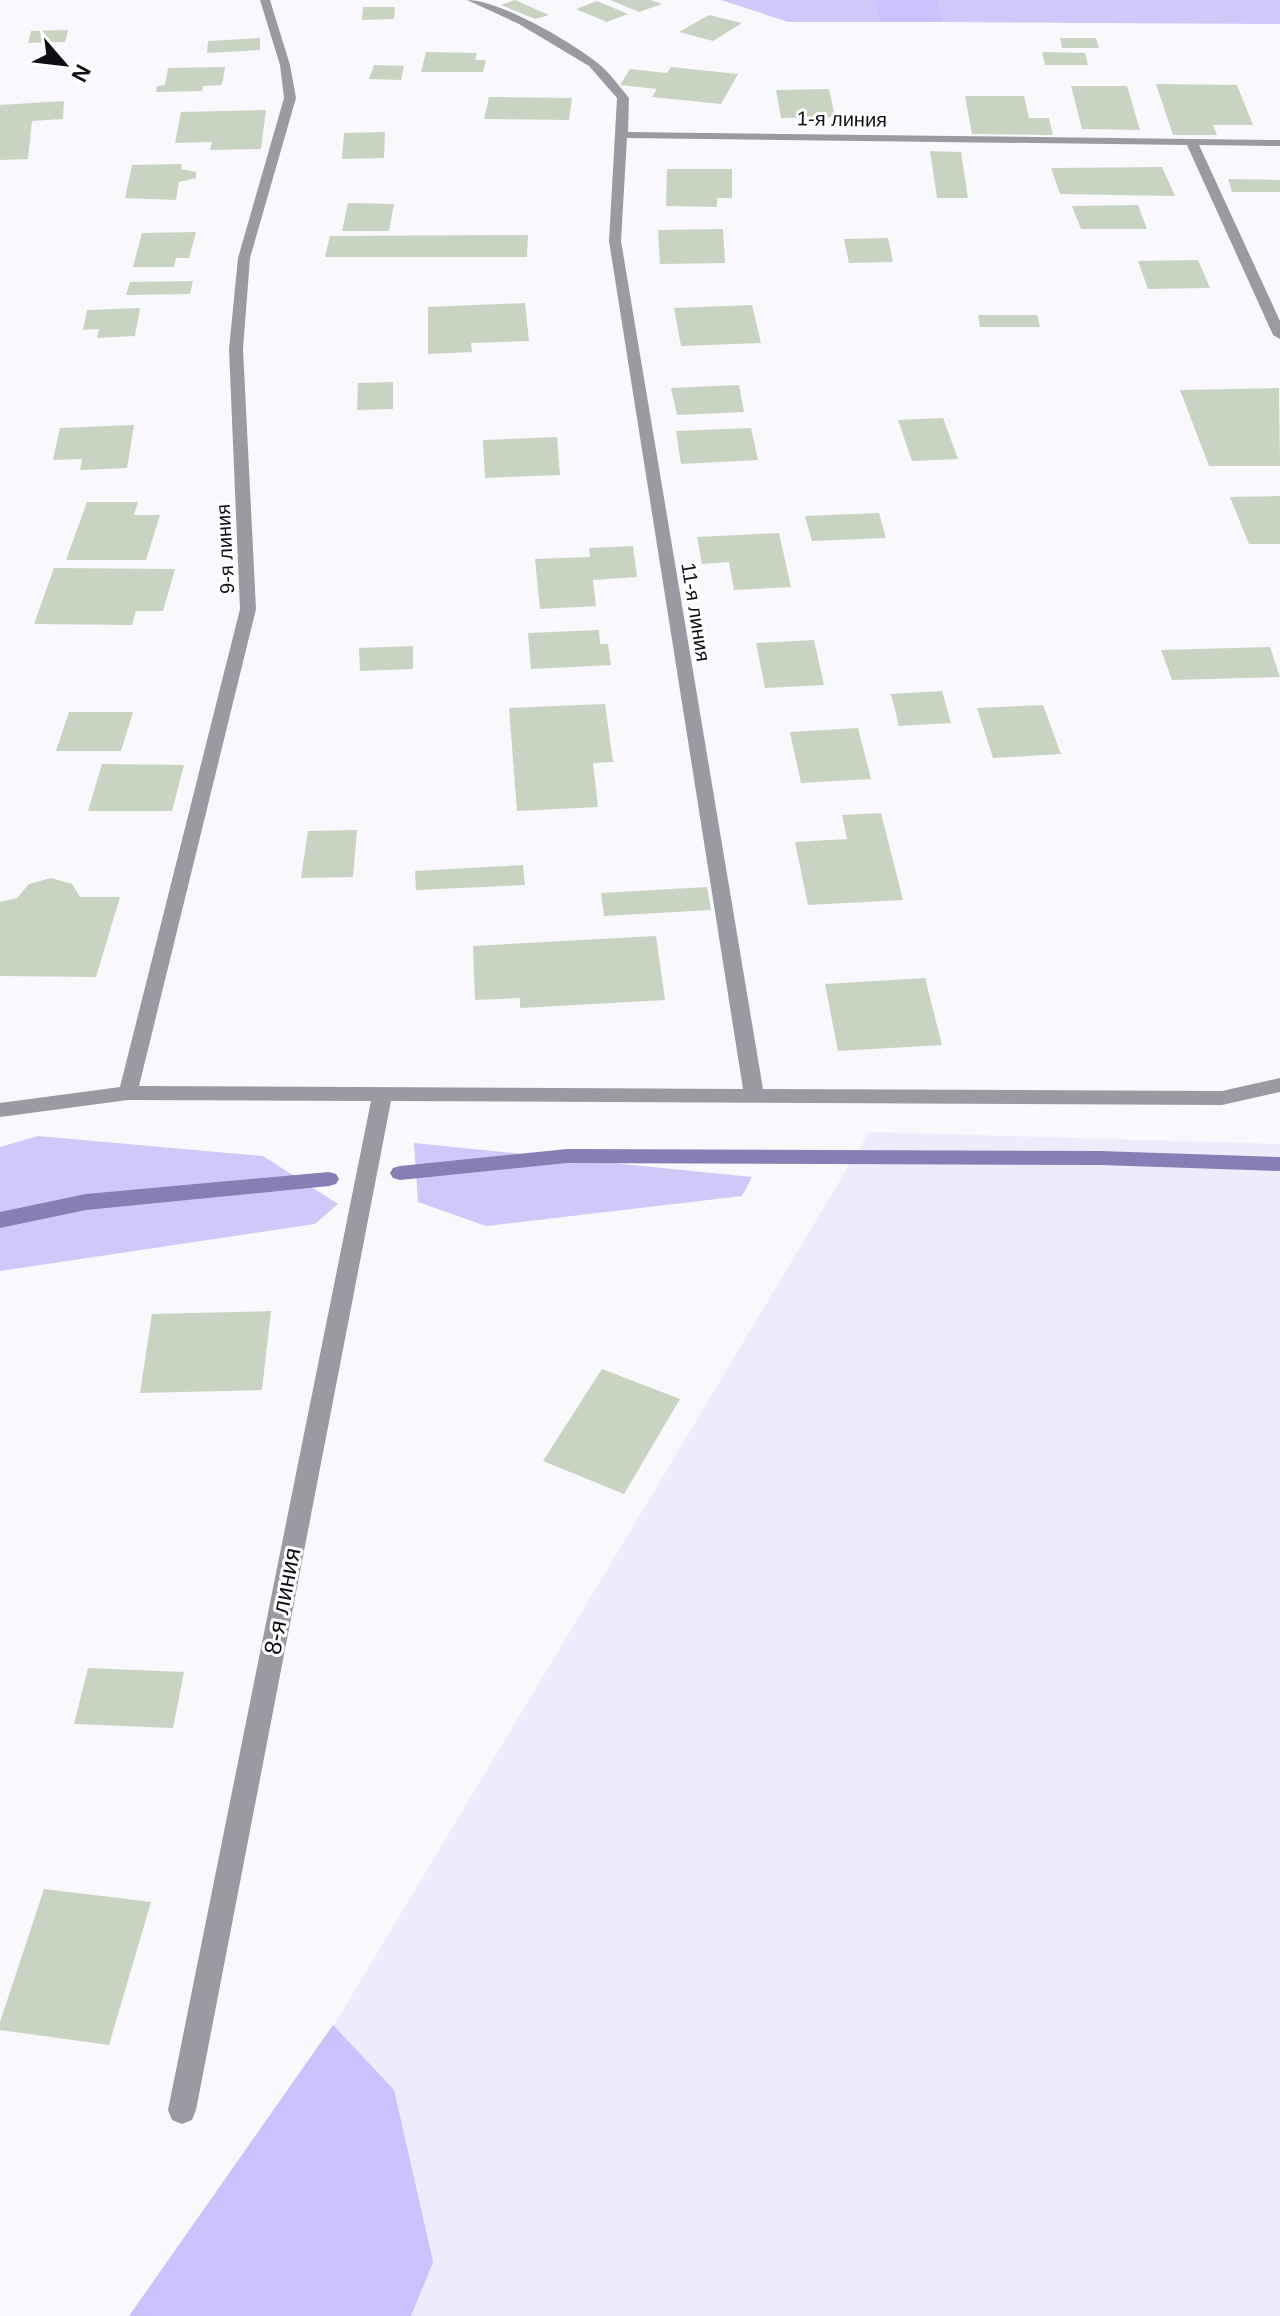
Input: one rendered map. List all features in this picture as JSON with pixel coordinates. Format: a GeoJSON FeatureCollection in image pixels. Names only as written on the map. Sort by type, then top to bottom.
{"type":"FeatureCollection","features":[{"type":"Feature","properties":{"kind":"street","name":"9-я линия"},"geometry":{"type":"LineString","coordinates":[[128,1093],[248,609],[236,349],[244,258],[290,98],[285,65],[265,0]]}},
{"type":"Feature","properties":{"kind":"street"},"geometry":{"type":"LineString","coordinates":[[472,0],[523,22],[593,64],[623,98],[622,135]]}},
{"type":"Feature","properties":{"kind":"street","name":"1-я линия"},"geometry":{"type":"LineString","coordinates":[[622,135],[1280,143]]}},
{"type":"Feature","properties":{"kind":"street","name":"11-я линия"},"geometry":{"type":"LineString","coordinates":[[622,135],[615,241],[754,1095]]}},
{"type":"Feature","properties":{"kind":"street"},"geometry":{"type":"LineString","coordinates":[[1191,141],[1280,335]]}},
{"type":"Feature","properties":{"kind":"street"},"geometry":{"type":"LineString","coordinates":[[0,1110],[128,1093],[1222,1098],[1280,1085]]}},
{"type":"Feature","properties":{"kind":"street","name":"8-я линия"},"geometry":{"type":"LineString","coordinates":[[182,2110],[383,1092]]}},
{"type":"Feature","properties":{"kind":"shaded area"},"geometry":{"type":"Polygon","coordinates":[[[721,0],[874,0],[880,22],[788,22],[721,0]]]}},
{"type":"Feature","properties":{"kind":"shaded area"},"geometry":{"type":"Polygon","coordinates":[[[874,0],[937,0],[944,22],[880,22],[874,0]]]}},
{"type":"Feature","properties":{"kind":"shaded area"},"geometry":{"type":"Polygon","coordinates":[[[937,0],[1280,0],[1280,24],[944,22],[937,0]]]}},
{"type":"Feature","properties":{"kind":"shaded area"},"geometry":{"type":"Polygon","coordinates":[[[869,1132],[1280,1144],[1280,2316],[160,2316],[869,1132]]]}},
{"type":"Feature","properties":{"kind":"shaded area"},"geometry":{"type":"Polygon","coordinates":[[[38,1136],[263,1156],[338,1204],[315,1224],[0,1271],[0,1147],[38,1136]]]}},
{"type":"Feature","properties":{"kind":"shaded area"},"geometry":{"type":"Polygon","coordinates":[[[414,1143],[752,1177],[742,1196],[486,1226],[418,1202],[414,1143]]]}},
{"type":"Feature","properties":{"kind":"shaded area"},"geometry":{"type":"Polygon","coordinates":[[[333,2025],[394,2090],[433,2262],[411,2316],[129,2316],[333,2025]]]}},
{"type":"Feature","properties":{"kind":"building"},"geometry":{"type":"Polygon","coordinates":[[[515,0],[549,15],[535,19],[501,5],[515,0]]]}},
{"type":"Feature","properties":{"kind":"building"},"geometry":{"type":"Polygon","coordinates":[[[610,0],[651,0],[662,4],[639,12],[610,0]]]}},
{"type":"Feature","properties":{"kind":"building"},"geometry":{"type":"Polygon","coordinates":[[[597,1],[628,14],[607,22],[576,9],[597,1]]]}},
{"type":"Feature","properties":{"kind":"building"},"geometry":{"type":"Polygon","coordinates":[[[363,7],[395,7],[394,19],[362,20],[363,7]]]}},
{"type":"Feature","properties":{"kind":"building"},"geometry":{"type":"Polygon","coordinates":[[[709,15],[742,23],[713,41],[679,32],[709,15]]]}},
{"type":"Feature","properties":{"kind":"building"},"geometry":{"type":"Polygon","coordinates":[[[68,30],[65,42],[28,43],[31,31],[68,30]]]}},
{"type":"Feature","properties":{"kind":"building"},"geometry":{"type":"Polygon","coordinates":[[[260,38],[260,50],[207,53],[208,41],[260,38]]]}},
{"type":"Feature","properties":{"kind":"building"},"geometry":{"type":"Polygon","coordinates":[[[1060,38],[1096,38],[1099,48],[1062,48],[1060,38]]]}},
{"type":"Feature","properties":{"kind":"building"},"geometry":{"type":"Polygon","coordinates":[[[426,52],[477,53],[475,60],[486,60],[483,72],[421,72],[426,52]]]}},
{"type":"Feature","properties":{"kind":"building"},"geometry":{"type":"Polygon","coordinates":[[[1042,52],[1085,53],[1088,65],[1045,65],[1042,52]]]}},
{"type":"Feature","properties":{"kind":"building"},"geometry":{"type":"Polygon","coordinates":[[[374,65],[404,66],[401,80],[369,79],[374,65]]]}},
{"type":"Feature","properties":{"kind":"building"},"geometry":{"type":"Polygon","coordinates":[[[225,67],[222,85],[203,86],[202,91],[156,92],[157,86],[165,85],[168,68],[225,67]]]}},
{"type":"Feature","properties":{"kind":"building"},"geometry":{"type":"Polygon","coordinates":[[[671,67],[738,74],[721,104],[652,97],[657,89],[620,85],[630,69],[667,73],[671,67]]]}},
{"type":"Feature","properties":{"kind":"building"},"geometry":{"type":"Polygon","coordinates":[[[1156,84],[1237,85],[1253,125],[1213,125],[1217,135],[1173,135],[1156,84]]]}},
{"type":"Feature","properties":{"kind":"building"},"geometry":{"type":"Polygon","coordinates":[[[1071,86],[1127,86],[1140,130],[1082,129],[1071,86]]]}},
{"type":"Feature","properties":{"kind":"building"},"geometry":{"type":"Polygon","coordinates":[[[829,89],[835,117],[781,118],[776,90],[829,89]]]}},
{"type":"Feature","properties":{"kind":"building"},"geometry":{"type":"Polygon","coordinates":[[[965,96],[1024,96],[1029,118],[1049,118],[1053,135],[972,134],[965,96]]]}},
{"type":"Feature","properties":{"kind":"building"},"geometry":{"type":"Polygon","coordinates":[[[489,97],[572,98],[569,120],[484,119],[489,97]]]}},
{"type":"Feature","properties":{"kind":"building"},"geometry":{"type":"Polygon","coordinates":[[[64,101],[63,119],[32,121],[28,159],[0,160],[0,105],[64,101]]]}},
{"type":"Feature","properties":{"kind":"building"},"geometry":{"type":"Polygon","coordinates":[[[266,110],[261,149],[210,150],[212,142],[175,143],[181,112],[266,110]]]}},
{"type":"Feature","properties":{"kind":"building"},"geometry":{"type":"Polygon","coordinates":[[[385,132],[384,158],[342,159],[344,133],[385,132]]]}},
{"type":"Feature","properties":{"kind":"building"},"geometry":{"type":"Polygon","coordinates":[[[930,151],[961,152],[968,198],[937,198],[930,151]]]}},
{"type":"Feature","properties":{"kind":"building"},"geometry":{"type":"Polygon","coordinates":[[[182,164],[181,169],[196,172],[196,178],[179,182],[176,200],[125,198],[132,165],[182,164]]]}},
{"type":"Feature","properties":{"kind":"building"},"geometry":{"type":"Polygon","coordinates":[[[1162,167],[1175,196],[1060,194],[1051,168],[1162,167]]]}},
{"type":"Feature","properties":{"kind":"building"},"geometry":{"type":"Polygon","coordinates":[[[667,169],[732,169],[732,198],[717,198],[717,207],[666,206],[667,169]]]}},
{"type":"Feature","properties":{"kind":"building"},"geometry":{"type":"Polygon","coordinates":[[[1228,179],[1280,180],[1280,192],[1232,192],[1228,179]]]}},
{"type":"Feature","properties":{"kind":"building"},"geometry":{"type":"Polygon","coordinates":[[[348,203],[394,204],[389,231],[342,231],[348,203]]]}},
{"type":"Feature","properties":{"kind":"building"},"geometry":{"type":"Polygon","coordinates":[[[1138,205],[1147,229],[1081,229],[1072,206],[1138,205]]]}},
{"type":"Feature","properties":{"kind":"building"},"geometry":{"type":"Polygon","coordinates":[[[723,229],[725,263],[660,264],[658,230],[723,229]]]}},
{"type":"Feature","properties":{"kind":"building"},"geometry":{"type":"Polygon","coordinates":[[[196,232],[189,258],[176,258],[174,267],[133,267],[142,233],[196,232]]]}},
{"type":"Feature","properties":{"kind":"building"},"geometry":{"type":"Polygon","coordinates":[[[528,235],[527,257],[325,257],[330,236],[528,235]]]}},
{"type":"Feature","properties":{"kind":"building"},"geometry":{"type":"Polygon","coordinates":[[[888,238],[893,262],[849,263],[844,239],[888,238]]]}},
{"type":"Feature","properties":{"kind":"building"},"geometry":{"type":"Polygon","coordinates":[[[1198,260],[1210,288],[1148,289],[1138,261],[1198,260]]]}},
{"type":"Feature","properties":{"kind":"building"},"geometry":{"type":"Polygon","coordinates":[[[193,281],[190,294],[126,295],[130,282],[193,281]]]}},
{"type":"Feature","properties":{"kind":"building"},"geometry":{"type":"Polygon","coordinates":[[[525,303],[529,341],[471,343],[472,352],[428,354],[428,307],[525,303]]]}},
{"type":"Feature","properties":{"kind":"building"},"geometry":{"type":"Polygon","coordinates":[[[752,305],[761,343],[681,346],[674,308],[752,305]]]}},
{"type":"Feature","properties":{"kind":"building"},"geometry":{"type":"Polygon","coordinates":[[[140,308],[135,336],[97,338],[99,329],[83,330],[87,310],[140,308]]]}},
{"type":"Feature","properties":{"kind":"building"},"geometry":{"type":"Polygon","coordinates":[[[978,315],[1037,315],[1040,327],[980,327],[978,315]]]}},
{"type":"Feature","properties":{"kind":"building"},"geometry":{"type":"Polygon","coordinates":[[[393,382],[393,409],[357,410],[358,383],[393,382]]]}},
{"type":"Feature","properties":{"kind":"building"},"geometry":{"type":"Polygon","coordinates":[[[739,385],[744,412],[677,415],[671,388],[739,385]]]}},
{"type":"Feature","properties":{"kind":"building"},"geometry":{"type":"Polygon","coordinates":[[[1279,388],[1280,466],[1209,466],[1180,390],[1279,388]]]}},
{"type":"Feature","properties":{"kind":"building"},"geometry":{"type":"Polygon","coordinates":[[[943,418],[958,459],[912,461],[898,420],[943,418]]]}},
{"type":"Feature","properties":{"kind":"building"},"geometry":{"type":"Polygon","coordinates":[[[134,425],[127,468],[80,470],[82,459],[53,460],[60,428],[134,425]]]}},
{"type":"Feature","properties":{"kind":"building"},"geometry":{"type":"Polygon","coordinates":[[[751,428],[758,460],[681,464],[676,431],[751,428]]]}},
{"type":"Feature","properties":{"kind":"building"},"geometry":{"type":"Polygon","coordinates":[[[557,437],[560,475],[485,478],[483,440],[557,437]]]}},
{"type":"Feature","properties":{"kind":"building"},"geometry":{"type":"Polygon","coordinates":[[[1280,496],[1280,544],[1249,544],[1230,497],[1280,496]]]}},
{"type":"Feature","properties":{"kind":"building"},"geometry":{"type":"Polygon","coordinates":[[[87,502],[138,502],[134,515],[160,515],[146,560],[66,560],[87,502]]]}},
{"type":"Feature","properties":{"kind":"building"},"geometry":{"type":"Polygon","coordinates":[[[879,513],[886,538],[812,541],[805,516],[879,513]]]}},
{"type":"Feature","properties":{"kind":"building"},"geometry":{"type":"Polygon","coordinates":[[[779,533],[791,587],[734,590],[729,562],[702,564],[697,537],[779,533]]]}},
{"type":"Feature","properties":{"kind":"building"},"geometry":{"type":"Polygon","coordinates":[[[633,546],[637,577],[593,580],[596,606],[540,609],[535,559],[590,557],[589,548],[633,546]]]}},
{"type":"Feature","properties":{"kind":"building"},"geometry":{"type":"Polygon","coordinates":[[[54,568],[175,569],[163,611],[136,611],[132,625],[34,624],[54,568]]]}},
{"type":"Feature","properties":{"kind":"building"},"geometry":{"type":"Polygon","coordinates":[[[599,630],[600,644],[608,644],[611,665],[531,669],[528,633],[599,630]]]}},
{"type":"Feature","properties":{"kind":"building"},"geometry":{"type":"Polygon","coordinates":[[[814,640],[824,685],[765,688],[756,643],[814,640]]]}},
{"type":"Feature","properties":{"kind":"building"},"geometry":{"type":"Polygon","coordinates":[[[413,646],[413,669],[360,671],[359,648],[413,646]]]}},
{"type":"Feature","properties":{"kind":"building"},"geometry":{"type":"Polygon","coordinates":[[[1270,647],[1280,677],[1172,680],[1161,650],[1270,647]]]}},
{"type":"Feature","properties":{"kind":"building"},"geometry":{"type":"Polygon","coordinates":[[[942,691],[951,723],[899,726],[891,694],[942,691]]]}},
{"type":"Feature","properties":{"kind":"building"},"geometry":{"type":"Polygon","coordinates":[[[605,704],[613,762],[593,763],[598,807],[517,811],[509,708],[605,704]]]}},
{"type":"Feature","properties":{"kind":"building"},"geometry":{"type":"Polygon","coordinates":[[[1043,705],[1061,754],[993,758],[977,708],[1043,705]]]}},
{"type":"Feature","properties":{"kind":"building"},"geometry":{"type":"Polygon","coordinates":[[[69,712],[133,712],[121,751],[56,751],[69,712]]]}},
{"type":"Feature","properties":{"kind":"building"},"geometry":{"type":"Polygon","coordinates":[[[858,728],[871,779],[801,783],[790,732],[858,728]]]}},
{"type":"Feature","properties":{"kind":"building"},"geometry":{"type":"Polygon","coordinates":[[[102,764],[184,765],[172,811],[88,811],[102,764]]]}},
{"type":"Feature","properties":{"kind":"building"},"geometry":{"type":"Polygon","coordinates":[[[881,813],[903,900],[808,905],[795,842],[847,839],[842,815],[881,813]]]}},
{"type":"Feature","properties":{"kind":"building"},"geometry":{"type":"Polygon","coordinates":[[[357,830],[353,877],[301,878],[308,831],[357,830]]]}},
{"type":"Feature","properties":{"kind":"building"},"geometry":{"type":"Polygon","coordinates":[[[523,865],[525,885],[416,890],[415,871],[523,865]]]}},
{"type":"Feature","properties":{"kind":"building"},"geometry":{"type":"Polygon","coordinates":[[[51,878],[72,884],[80,897],[120,897],[96,977],[0,976],[0,902],[17,898],[29,884],[51,878]]]}},
{"type":"Feature","properties":{"kind":"building"},"geometry":{"type":"Polygon","coordinates":[[[707,887],[711,910],[604,916],[601,893],[707,887]]]}},
{"type":"Feature","properties":{"kind":"building"},"geometry":{"type":"Polygon","coordinates":[[[656,936],[665,1000],[520,1008],[520,998],[475,1000],[473,946],[656,936]]]}},
{"type":"Feature","properties":{"kind":"building"},"geometry":{"type":"Polygon","coordinates":[[[925,978],[942,1045],[838,1051],[825,984],[925,978]]]}},
{"type":"Feature","properties":{"kind":"building"},"geometry":{"type":"Polygon","coordinates":[[[271,1311],[262,1390],[140,1393],[152,1314],[271,1311]]]}},
{"type":"Feature","properties":{"kind":"building"},"geometry":{"type":"Polygon","coordinates":[[[602,1369],[680,1399],[624,1494],[543,1461],[602,1369]]]}},
{"type":"Feature","properties":{"kind":"building"},"geometry":{"type":"Polygon","coordinates":[[[88,1668],[184,1672],[173,1728],[74,1724],[88,1668]]]}},
{"type":"Feature","properties":{"kind":"building"},"geometry":{"type":"Polygon","coordinates":[[[44,1889],[151,1902],[109,2045],[0,2030],[44,1889]]]}},
{"type":"Feature","properties":{"kind":"waterway"},"geometry":{"type":"LineString","coordinates":[[400,1173],[567,1156],[1100,1158],[1280,1164]]}},
{"type":"Feature","properties":{"kind":"waterway"},"geometry":{"type":"LineString","coordinates":[[0,1220],[86,1202],[329,1179]]}}]}
